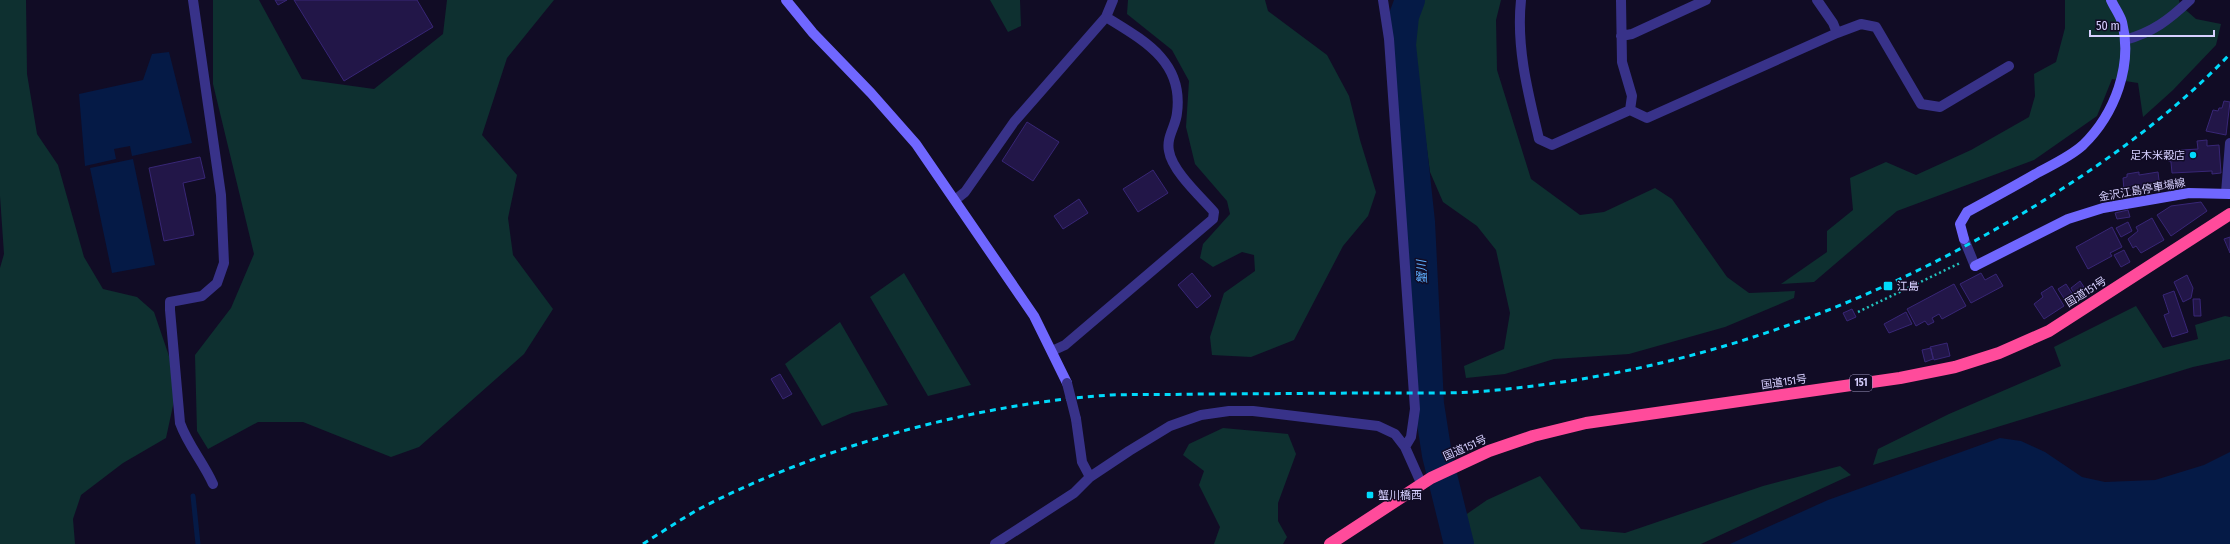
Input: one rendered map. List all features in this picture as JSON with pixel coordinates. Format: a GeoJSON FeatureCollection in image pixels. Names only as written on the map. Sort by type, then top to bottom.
{"type":"FeatureCollection","features":[{"type":"Feature","properties":{"kind":"highway","name":"国道151号"},"geometry":{"type":"LineString","coordinates":[[1330,544],[1427,482],[1460,464],[1489,450],[1533,436],[1586,423],[1900,378],[1956,366],[2000,353],[2049,331],[2230,214]]}},
{"type":"Feature","properties":{"kind":"street"},"geometry":{"type":"LineString","coordinates":[[193,0],[221,195],[224,263],[217,283],[202,296],[170,302],[170,310],[180,423],[185,437],[205,467],[213,484]]}},
{"type":"Feature","properties":{"kind":"street"},"geometry":{"type":"LineString","coordinates":[[786,0],[813,32],[871,93],[916,144],[956,200],[1034,316],[1067,383],[1076,419],[1082,462],[1090,477]]}},
{"type":"Feature","properties":{"kind":"street"},"geometry":{"type":"LineString","coordinates":[[956,200],[965,192],[1014,122],[1106,17],[1113,0]]}},
{"type":"Feature","properties":{"kind":"street"},"geometry":{"type":"LineString","coordinates":[[1383,0],[1388,39],[1415,409],[1410,437],[1405,447]]}},
{"type":"Feature","properties":{"kind":"street"},"geometry":{"type":"LineString","coordinates":[[1521,0],[1520,35],[1527,88],[1540,138],[1552,145],[1630,110],[1647,118],[1836,33],[1861,24],[1876,27],[1920,104],[1940,107],[2009,66]]}},
{"type":"Feature","properties":{"kind":"street"},"geometry":{"type":"LineString","coordinates":[[1621,0],[1622,62],[1632,96],[1630,110]]}},
{"type":"Feature","properties":{"kind":"street"},"geometry":{"type":"LineString","coordinates":[[1621,36],[1632,34],[1706,0]]}},
{"type":"Feature","properties":{"kind":"street"},"geometry":{"type":"LineString","coordinates":[[1817,0],[1833,23],[1836,33]]}},
{"type":"Feature","properties":{"kind":"street"},"geometry":{"type":"LineString","coordinates":[[1973,262],[1960,224],[1967,212],[2062,160],[2082,146],[2101,125],[2117,95],[2124,65],[2125,40],[2121,20],[2111,0]]}},
{"type":"Feature","properties":{"kind":"street"},"geometry":{"type":"LineString","coordinates":[[2125,40],[2144,34],[2170,20],[2190,0]]}},
{"type":"Feature","properties":{"kind":"street"},"geometry":{"type":"LineString","coordinates":[[1052,351],[1065,345],[1213,219],[1214,212],[1173,164],[1169,151],[1169,139],[1178,113],[1173,74],[1162,56],[1144,42],[1106,17]]}},
{"type":"Feature","properties":{"kind":"street"},"geometry":{"type":"LineString","coordinates":[[2228,194],[2230,143]]}},
{"type":"Feature","properties":{"kind":"street","name":"金沢江島停車場線"},"geometry":{"type":"LineString","coordinates":[[1973,262],[2068,220],[2103,208],[2189,193],[2228,194]]}},
{"type":"Feature","properties":{"kind":"street"},"geometry":{"type":"LineString","coordinates":[[995,544],[1074,493],[1090,477],[1170,426],[1201,415],[1229,411],[1254,411],[1378,426],[1395,434],[1427,482]]}},
{"type":"Feature","properties":{"kind":"path"},"geometry":{"type":"LineString","coordinates":[[1858,312],[1973,262]]}},
{"type":"Feature","properties":{"kind":"green space"},"geometry":{"type":"Polygon","coordinates":[[[0,0],[26,0],[27,74],[37,134],[58,165],[84,257],[103,289],[137,297],[154,312],[170,359],[174,401],[166,438],[123,463],[81,495],[73,519],[75,544],[0,544],[0,268],[4,254],[0,196],[0,0]]]}},
{"type":"Feature","properties":{"kind":"green space"},"geometry":{"type":"Polygon","coordinates":[[[213,0],[259,0],[302,79],[374,89],[443,34],[447,0],[554,0],[507,58],[482,135],[517,175],[508,218],[513,255],[553,309],[524,354],[419,447],[391,457],[303,422],[258,422],[208,449],[197,431],[195,355],[231,308],[254,254],[213,84],[213,0]]]}},
{"type":"Feature","properties":{"kind":"green space"},"geometry":{"type":"Polygon","coordinates":[[[990,0],[1020,0],[1021,26],[1008,32],[990,0]]]}},
{"type":"Feature","properties":{"kind":"green space"},"geometry":{"type":"Polygon","coordinates":[[[1128,0],[1265,0],[1268,11],[1327,55],[1349,96],[1360,140],[1376,192],[1368,216],[1343,246],[1294,340],[1251,357],[1212,355],[1210,337],[1224,293],[1255,271],[1254,255],[1242,252],[1213,267],[1200,258],[1203,244],[1230,214],[1227,201],[1195,164],[1186,127],[1189,81],[1172,50],[1127,14],[1128,0]]]}},
{"type":"Feature","properties":{"kind":"green space"},"geometry":{"type":"Polygon","coordinates":[[[1424,0],[1501,0],[1496,20],[1497,70],[1531,179],[1580,215],[1604,212],[1655,188],[1672,199],[1727,277],[1749,293],[1795,291],[1794,298],[1725,327],[1629,354],[1554,359],[1505,374],[1466,378],[1464,366],[1504,349],[1510,313],[1496,250],[1477,226],[1443,202],[1430,172],[1412,38],[1424,0]]]}},
{"type":"Feature","properties":{"kind":"green space"},"geometry":{"type":"Polygon","coordinates":[[[2065,0],[2179,0],[2180,5],[2196,19],[2221,24],[2216,45],[2173,90],[2143,117],[2138,83],[2112,79],[2097,116],[2034,160],[1897,211],[1814,282],[1781,284],[1827,252],[1827,231],[1853,210],[1850,178],[1886,162],[1916,175],[1971,150],[2029,117],[2035,96],[2034,74],[2056,62],[2065,28],[2065,0]]]}},
{"type":"Feature","properties":{"kind":"green space"},"geometry":{"type":"Polygon","coordinates":[[[904,273],[971,385],[928,396],[870,297],[904,273]]]}},
{"type":"Feature","properties":{"kind":"green space"},"geometry":{"type":"Polygon","coordinates":[[[2136,306],[2163,348],[2198,339],[2195,325],[2225,316],[2230,317],[2230,359],[2193,367],[1873,465],[1878,449],[1949,414],[2061,366],[2054,347],[2136,306]]]}},
{"type":"Feature","properties":{"kind":"green space"},"geometry":{"type":"Polygon","coordinates":[[[840,322],[888,405],[852,413],[822,426],[785,364],[840,322]]]}},
{"type":"Feature","properties":{"kind":"green space"},"geometry":{"type":"Polygon","coordinates":[[[1223,428],[1288,434],[1296,454],[1278,503],[1278,521],[1287,537],[1283,544],[1214,544],[1220,527],[1199,485],[1204,471],[1183,455],[1189,444],[1223,428]]]}},
{"type":"Feature","properties":{"kind":"green space"},"geometry":{"type":"Polygon","coordinates":[[[1840,466],[1851,475],[1701,544],[1472,544],[1464,516],[1487,500],[1540,476],[1581,529],[1625,533],[1763,486],[1840,466]]]}},
{"type":"Feature","properties":{"kind":"water"},"geometry":{"type":"Polygon","coordinates":[[[169,52],[192,143],[132,156],[130,146],[114,149],[116,159],[85,166],[79,94],[143,80],[152,54],[169,52]]]}},
{"type":"Feature","properties":{"kind":"water"},"geometry":{"type":"Polygon","coordinates":[[[133,159],[155,265],[112,273],[90,168],[133,159]]]}},
{"type":"Feature","properties":{"kind":"water"},"geometry":{"type":"Polygon","coordinates":[[[2000,438],[2021,441],[2045,452],[2082,477],[2105,482],[2155,480],[2204,465],[2230,452],[2230,544],[1730,544],[1828,500],[2000,438]]]}},
{"type":"Feature","properties":{"kind":"building"},"geometry":{"type":"Polygon","coordinates":[[[275,0],[287,0],[278,5],[275,0]]]}},
{"type":"Feature","properties":{"kind":"building"},"geometry":{"type":"Polygon","coordinates":[[[294,0],[417,0],[433,27],[344,81],[294,0]]]}},
{"type":"Feature","properties":{"kind":"building"},"geometry":{"type":"Polygon","coordinates":[[[2224,101],[2230,102],[2226,135],[2206,131],[2213,110],[2218,111],[2219,108],[2222,108],[2224,101]]]}},
{"type":"Feature","properties":{"kind":"building"},"geometry":{"type":"Polygon","coordinates":[[[1027,122],[1059,142],[1033,181],[1002,161],[1027,122]]]}},
{"type":"Feature","properties":{"kind":"building","name":"足木米穀店"},"geometry":{"type":"Polygon","coordinates":[[[2207,140],[2207,146],[2219,145],[2221,173],[2212,174],[2212,171],[2172,173],[2171,162],[2167,160],[2166,151],[2198,149],[2197,141],[2207,140]]]}},
{"type":"Feature","properties":{"kind":"building"},"geometry":{"type":"Polygon","coordinates":[[[200,157],[205,178],[183,183],[194,235],[164,241],[149,168],[200,157]]]}},
{"type":"Feature","properties":{"kind":"building"},"geometry":{"type":"Polygon","coordinates":[[[1153,170],[1168,193],[1138,212],[1123,189],[1153,170]]]}},
{"type":"Feature","properties":{"kind":"building"},"geometry":{"type":"Polygon","coordinates":[[[2139,172],[2139,175],[2158,172],[2160,188],[2124,190],[2123,178],[2127,177],[2127,174],[2139,172]]]}},
{"type":"Feature","properties":{"kind":"building"},"geometry":{"type":"Polygon","coordinates":[[[1079,199],[1088,213],[1063,229],[1054,216],[1079,199]]]}},
{"type":"Feature","properties":{"kind":"building"},"geometry":{"type":"Polygon","coordinates":[[[2201,202],[2207,211],[2171,236],[2157,215],[2171,206],[2201,202]]]}},
{"type":"Feature","properties":{"kind":"building"},"geometry":{"type":"Polygon","coordinates":[[[2128,210],[2130,217],[2117,219],[2115,213],[2128,210]]]}},
{"type":"Feature","properties":{"kind":"building"},"geometry":{"type":"Polygon","coordinates":[[[2152,218],[2164,240],[2141,253],[2136,246],[2133,248],[2128,239],[2138,231],[2136,227],[2152,218]]]}},
{"type":"Feature","properties":{"kind":"building"},"geometry":{"type":"Polygon","coordinates":[[[2128,222],[2132,231],[2121,237],[2116,228],[2128,222]]]}},
{"type":"Feature","properties":{"kind":"building"},"geometry":{"type":"Polygon","coordinates":[[[2112,227],[2122,247],[2110,253],[2112,256],[2088,269],[2076,247],[2112,227]]]}},
{"type":"Feature","properties":{"kind":"building"},"geometry":{"type":"Polygon","coordinates":[[[2230,237],[2230,253],[2224,239],[2230,237]]]}},
{"type":"Feature","properties":{"kind":"building"},"geometry":{"type":"Polygon","coordinates":[[[2124,250],[2130,262],[2121,267],[2114,255],[2124,250]]]}},
{"type":"Feature","properties":{"kind":"building"},"geometry":{"type":"Polygon","coordinates":[[[1192,273],[1211,296],[1197,308],[1178,285],[1192,273]]]}},
{"type":"Feature","properties":{"kind":"building"},"geometry":{"type":"Polygon","coordinates":[[[1981,273],[1985,280],[1996,274],[2003,286],[1971,303],[1960,284],[1981,273]]]}},
{"type":"Feature","properties":{"kind":"building"},"geometry":{"type":"Polygon","coordinates":[[[2187,275],[2193,288],[2191,298],[2183,302],[2174,282],[2187,275]]]}},
{"type":"Feature","properties":{"kind":"building"},"geometry":{"type":"Polygon","coordinates":[[[2080,281],[2086,290],[2077,297],[2071,288],[2080,281]]]}},
{"type":"Feature","properties":{"kind":"building"},"geometry":{"type":"Polygon","coordinates":[[[1954,284],[1966,306],[1942,319],[1939,314],[1932,318],[1934,322],[1928,325],[1925,321],[1916,326],[1907,309],[1954,284]]]}},
{"type":"Feature","properties":{"kind":"building"},"geometry":{"type":"Polygon","coordinates":[[[2066,284],[2075,298],[2067,303],[2058,289],[2066,284]]]}},
{"type":"Feature","properties":{"kind":"building"},"geometry":{"type":"Polygon","coordinates":[[[2052,286],[2064,306],[2044,319],[2034,304],[2043,297],[2041,293],[2052,286]]]}},
{"type":"Feature","properties":{"kind":"building"},"geometry":{"type":"Polygon","coordinates":[[[2174,291],[2188,332],[2172,337],[2164,315],[2169,313],[2163,295],[2174,291]]]}},
{"type":"Feature","properties":{"kind":"building"},"geometry":{"type":"Polygon","coordinates":[[[2193,299],[2200,299],[2201,316],[2194,316],[2193,299]]]}},
{"type":"Feature","properties":{"kind":"building"},"geometry":{"type":"Polygon","coordinates":[[[1852,309],[1856,317],[1847,321],[1843,313],[1852,309]]]}},
{"type":"Feature","properties":{"kind":"building"},"geometry":{"type":"Polygon","coordinates":[[[1906,312],[1912,324],[1889,333],[1884,324],[1906,312]]]}},
{"type":"Feature","properties":{"kind":"building"},"geometry":{"type":"Polygon","coordinates":[[[1947,343],[1950,356],[1934,360],[1930,347],[1947,343]]]}},
{"type":"Feature","properties":{"kind":"building"},"geometry":{"type":"Polygon","coordinates":[[[1931,348],[1933,359],[1925,362],[1922,350],[1931,348]]]}},
{"type":"Feature","properties":{"kind":"building"},"geometry":{"type":"Polygon","coordinates":[[[780,374],[792,394],[783,399],[771,379],[780,374]]]}},
{"type":"Feature","properties":{"kind":"waterway","name":"蟹川"},"geometry":{"type":"LineString","coordinates":[[1410,0],[1404,16],[1401,45],[1420,222],[1429,404],[1437,455],[1459,544]]}},
{"type":"Feature","properties":{"kind":"waterway"},"geometry":{"type":"LineString","coordinates":[[193,496],[198,544]]}},
{"type":"Feature","properties":{"kind":"railway"},"geometry":{"type":"LineString","coordinates":[[643,544],[701,508],[747,486],[796,466],[900,432],[954,418],[1007,407],[1111,395],[1441,393],[1497,390],[1567,381],[1636,369],[1703,352],[1768,332],[1833,308],[1896,281],[1958,250],[2020,215],[2076,180],[2130,142],[2182,100],[2230,54]]}},
{"type":"Feature","properties":{"kind":"place","name":"足木米穀店"},"geometry":{"type":"Point","coordinates":[2193,155]}},
{"type":"Feature","properties":{"kind":"place","name":"江島"},"geometry":{"type":"Point","coordinates":[1888,286]}},
{"type":"Feature","properties":{"kind":"place","name":"蟹川橋西"},"geometry":{"type":"Point","coordinates":[1370,495]}}]}
